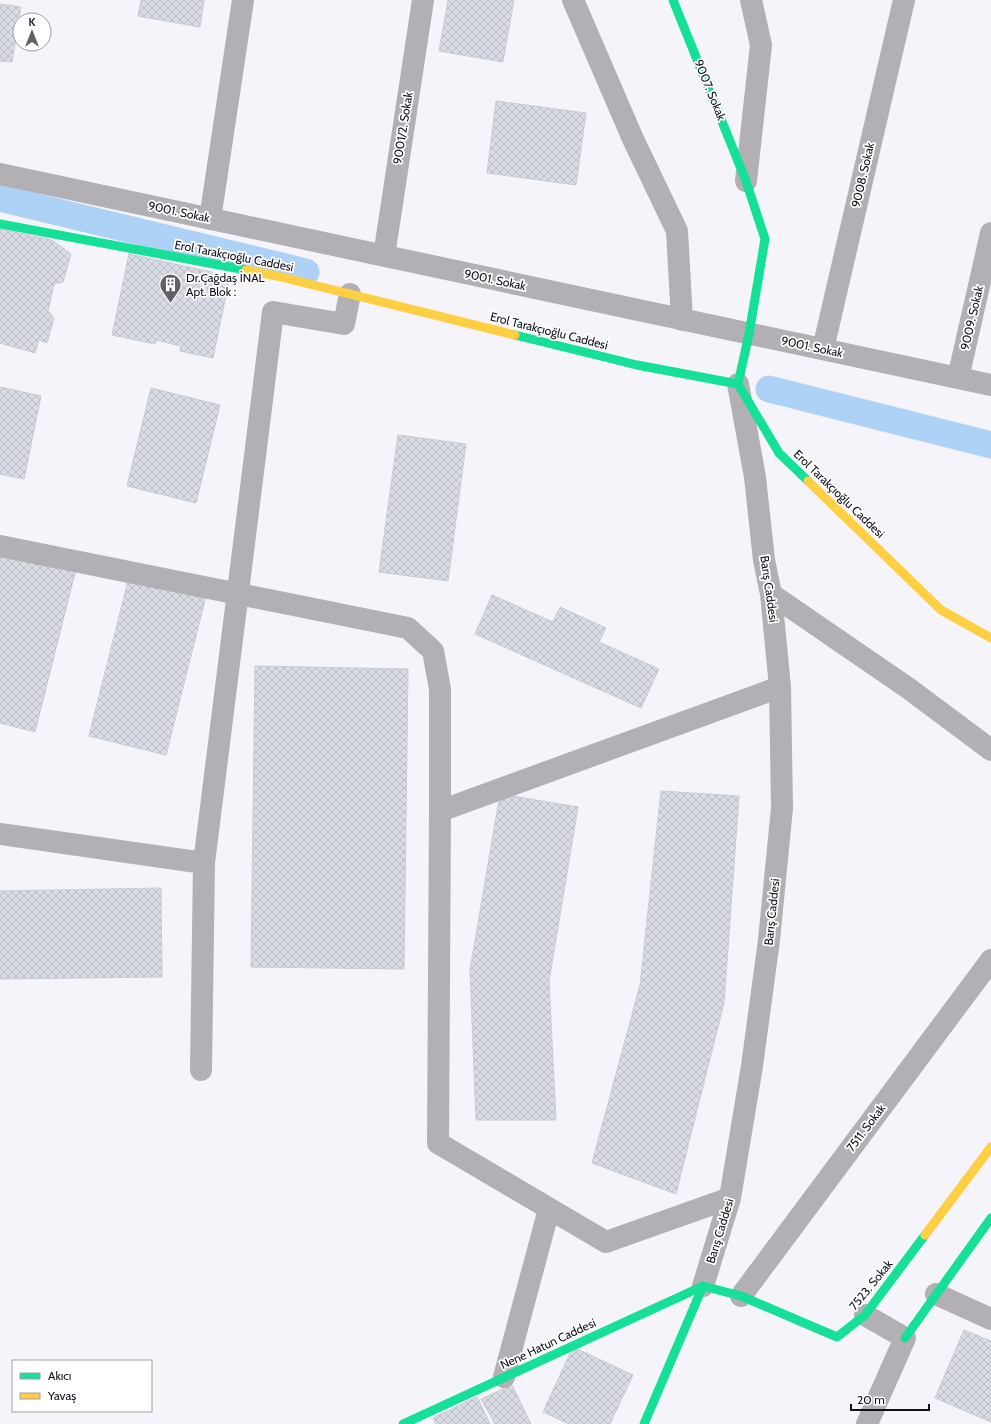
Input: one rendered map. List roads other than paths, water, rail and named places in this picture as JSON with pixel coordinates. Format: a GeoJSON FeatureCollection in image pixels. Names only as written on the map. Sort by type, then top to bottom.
{"type":"FeatureCollection","features":[{"type":"Feature","properties":{"kind":"street"},"geometry":{"type":"LineString","coordinates":[[210,219],[243,0]]}},
{"type":"Feature","properties":{"kind":"street","name":"9001/2. Sokak"},"geometry":{"type":"LineString","coordinates":[[384,256],[423,0]]}},
{"type":"Feature","properties":{"kind":"street"},"geometry":{"type":"LineString","coordinates":[[573,0],[633,139],[677,231],[682,320]]}},
{"type":"Feature","properties":{"kind":"street","name":"9007. Sokak"},"geometry":{"type":"LineString","coordinates":[[673,0],[746,181],[765,239],[749,334],[738,384]]}},
{"type":"Feature","properties":{"kind":"street","name":"9007. Sokak"},"geometry":{"type":"LineString","coordinates":[[746,181],[761,45],[752,0]]}},
{"type":"Feature","properties":{"kind":"street","name":"9008. Sokak"},"geometry":{"type":"LineString","coordinates":[[823,350],[904,0]]}},
{"type":"Feature","properties":{"kind":"street","name":"9001. Sokak"},"geometry":{"type":"LineString","coordinates":[[0,174],[991,386]]}},
{"type":"Feature","properties":{"kind":"street","name":"Erol Tarakçıoğlu Caddesi"},"geometry":{"type":"LineString","coordinates":[[0,224],[277,276],[637,365],[738,384],[779,453],[941,610],[991,638]]}},
{"type":"Feature","properties":{"kind":"street","name":"9009. Sokak"},"geometry":{"type":"LineString","coordinates":[[958,378],[991,233]]}},
{"type":"Feature","properties":{"kind":"street"},"geometry":{"type":"LineString","coordinates":[[201,1070],[204,863],[273,312],[344,324],[350,294]]}},
{"type":"Feature","properties":{"kind":"street","name":"Barış Caddesi"},"geometry":{"type":"LineString","coordinates":[[644,1424],[703,1286],[730,1198],[752,1066],[770,932],[782,808],[780,687],[771,594],[764,560],[755,477],[738,384]]}},
{"type":"Feature","properties":{"kind":"street"},"geometry":{"type":"LineString","coordinates":[[0,546],[408,628],[433,651],[440,689],[438,1143],[606,1242],[730,1198]]}},
{"type":"Feature","properties":{"kind":"street"},"geometry":{"type":"LineString","coordinates":[[771,594],[908,688],[991,750]]}},
{"type":"Feature","properties":{"kind":"street"},"geometry":{"type":"LineString","coordinates":[[440,811],[780,687]]}},
{"type":"Feature","properties":{"kind":"street"},"geometry":{"type":"LineString","coordinates":[[0,834],[204,863]]}},
{"type":"Feature","properties":{"kind":"street","name":"7511. Sokak"},"geometry":{"type":"LineString","coordinates":[[741,1296],[991,960]]}},
{"type":"Feature","properties":{"kind":"street","name":"7523. Sokak"},"geometry":{"type":"LineString","coordinates":[[703,1286],[741,1296],[837,1337],[865,1315],[991,1147]]}},
{"type":"Feature","properties":{"kind":"street"},"geometry":{"type":"LineString","coordinates":[[504,1377],[549,1209]]}},
{"type":"Feature","properties":{"kind":"street"},"geometry":{"type":"LineString","coordinates":[[866,1424],[905,1338],[991,1218]]}},
{"type":"Feature","properties":{"kind":"street","name":"Nene Hatun Caddesi"},"geometry":{"type":"LineString","coordinates":[[403,1424],[703,1286]]}},
{"type":"Feature","properties":{"kind":"street"},"geometry":{"type":"LineString","coordinates":[[936,1294],[991,1319]]}},
{"type":"Feature","properties":{"kind":"street"},"geometry":{"type":"LineString","coordinates":[[865,1315],[905,1338]]}},
{"type":"Feature","properties":{"kind":"waterway"},"geometry":{"type":"LineString","coordinates":[[0,198],[306,272]]}},
{"type":"Feature","properties":{"kind":"waterway"},"geometry":{"type":"LineString","coordinates":[[769,389],[991,445]]}},
{"type":"Feature","properties":{"kind":"place","name":"Dr.Çağdaş İNAL Apt. Blok :"},"geometry":{"type":"Point","coordinates":[171,304]}}]}
